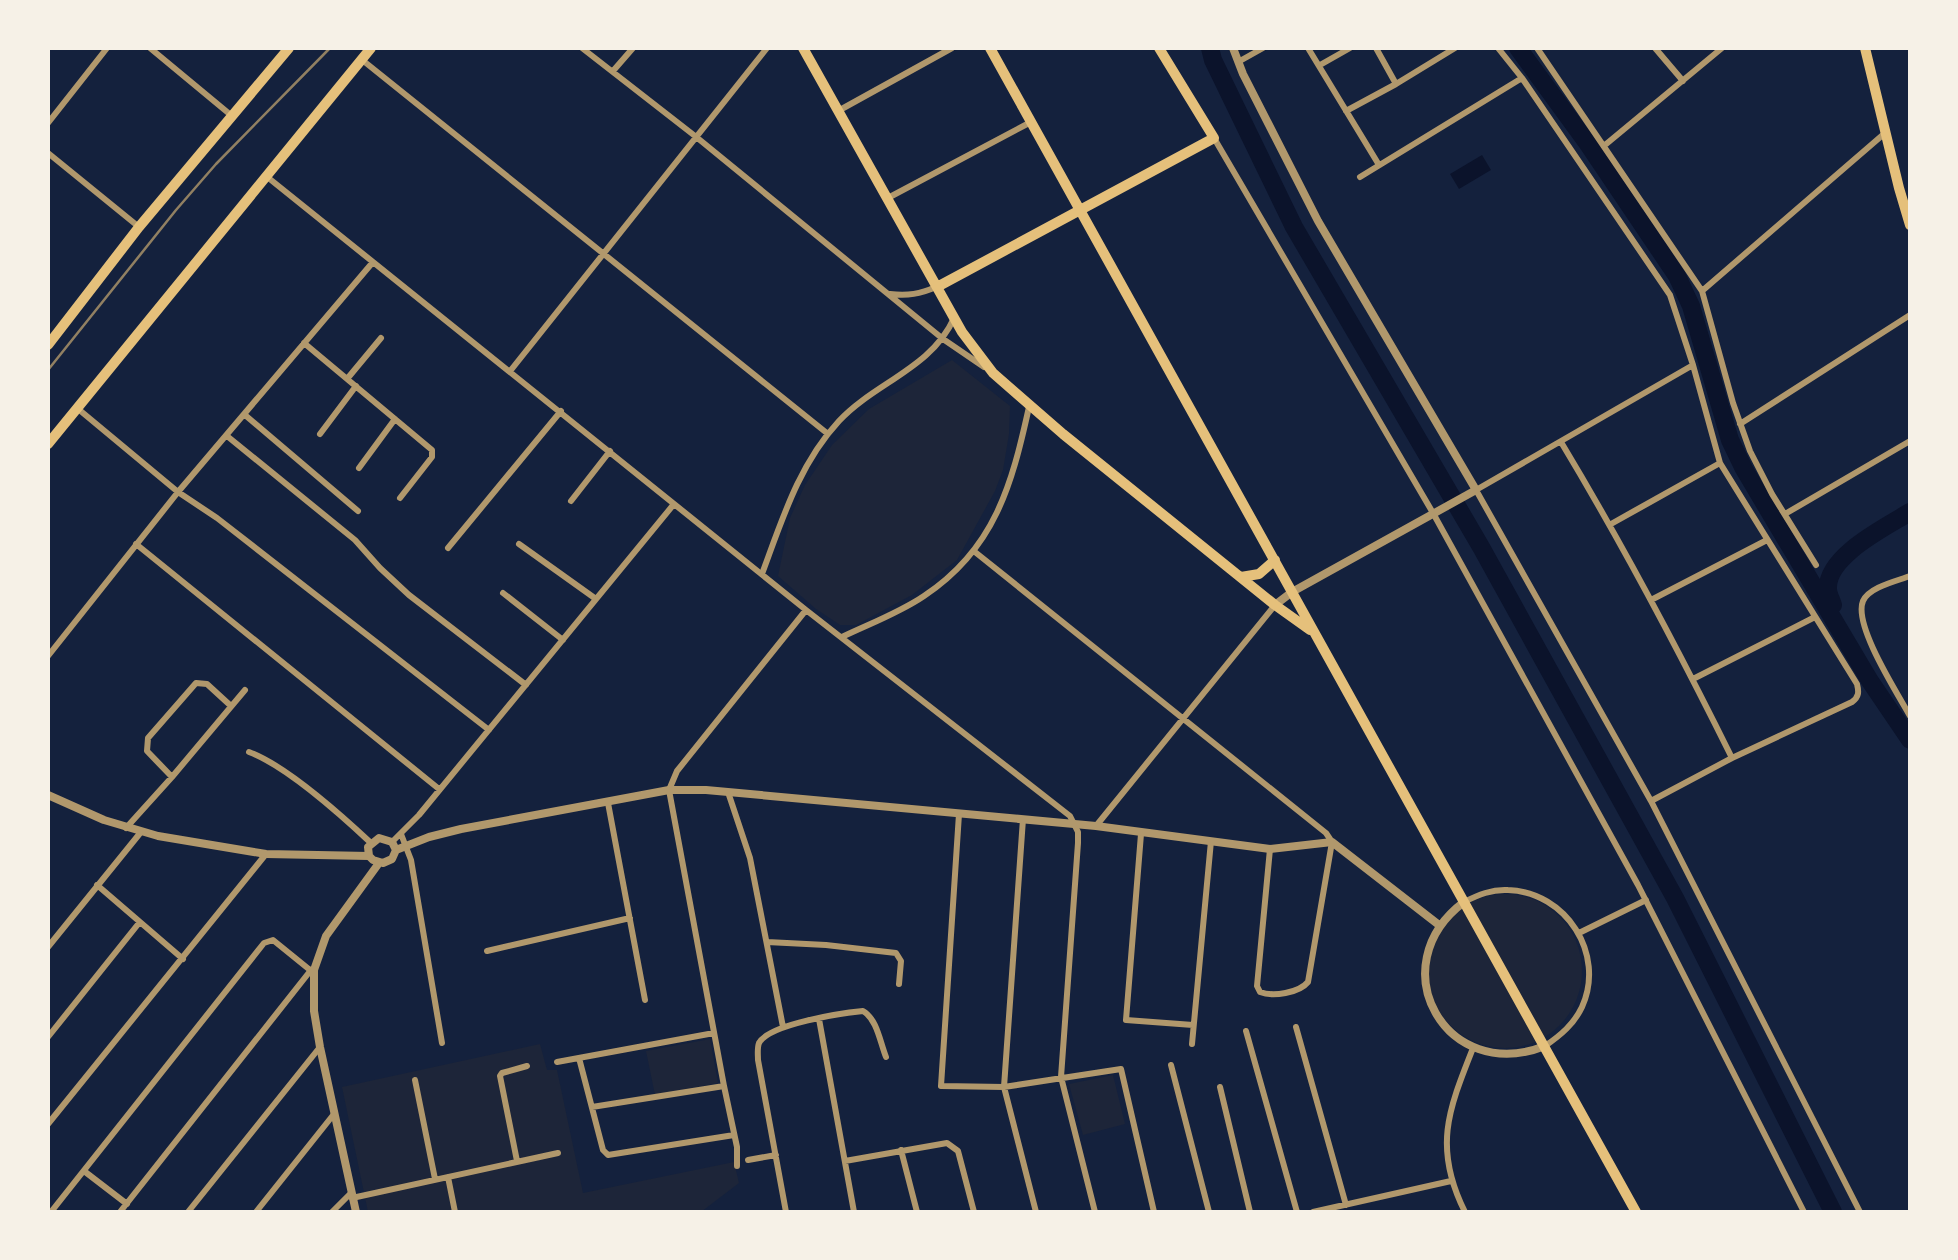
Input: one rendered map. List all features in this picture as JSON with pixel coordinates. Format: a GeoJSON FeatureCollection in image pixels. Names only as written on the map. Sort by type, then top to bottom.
{"type":"FeatureCollection","features":[{"type":"Feature","properties":{"kind":"main road"},"geometry":{"type":"LineString","coordinates":[[48,345],[139,228],[289,48]]}},
{"type":"Feature","properties":{"kind":"main road"},"geometry":{"type":"LineString","coordinates":[[48,444],[371,48]]}},
{"type":"Feature","properties":{"kind":"main road"},"geometry":{"type":"LineString","coordinates":[[803,48],[954,317],[993,374],[1315,634]]}},
{"type":"Feature","properties":{"kind":"main road"},"geometry":{"type":"LineString","coordinates":[[990,48],[1636,1212]]}},
{"type":"Feature","properties":{"kind":"main road"},"geometry":{"type":"LineString","coordinates":[[937,287],[1214,138],[1159,48]]}},
{"type":"Feature","properties":{"kind":"main road"},"geometry":{"type":"LineString","coordinates":[[1864,48],[1910,225]]}},
{"type":"Feature","properties":{"kind":"main road"},"geometry":{"type":"LineString","coordinates":[[1241,577],[1259,574],[1276,560]]}},
{"type":"Feature","properties":{"kind":"street"},"geometry":{"type":"LineString","coordinates":[[48,122],[107,48]]}},
{"type":"Feature","properties":{"kind":"street"},"geometry":{"type":"LineString","coordinates":[[150,48],[232,116]]}},
{"type":"Feature","properties":{"kind":"street"},"geometry":{"type":"LineString","coordinates":[[582,48],[943,339],[993,374]]}},
{"type":"Feature","properties":{"kind":"street"},"geometry":{"type":"LineString","coordinates":[[613,72],[632,48]]}},
{"type":"Feature","properties":{"kind":"street"},"geometry":{"type":"LineString","coordinates":[[511,370],[767,48]]}},
{"type":"Feature","properties":{"kind":"street"},"geometry":{"type":"LineString","coordinates":[[838,110],[952,48]]}},
{"type":"Feature","properties":{"kind":"street"},"geometry":{"type":"LineString","coordinates":[[1233,48],[1318,221],[1651,801],[1860,1212]]}},
{"type":"Feature","properties":{"kind":"street"},"geometry":{"type":"LineString","coordinates":[[1238,62],[1263,48]]}},
{"type":"Feature","properties":{"kind":"street"},"geometry":{"type":"LineString","coordinates":[[1308,48],[1379,165]]}},
{"type":"Feature","properties":{"kind":"street"},"geometry":{"type":"LineString","coordinates":[[1320,65],[1350,48]]}},
{"type":"Feature","properties":{"kind":"street"},"geometry":{"type":"LineString","coordinates":[[1376,48],[1396,84]]}},
{"type":"Feature","properties":{"kind":"street"},"geometry":{"type":"LineString","coordinates":[[1346,111],[1454,48]]}},
{"type":"Feature","properties":{"kind":"street"},"geometry":{"type":"LineString","coordinates":[[1498,48],[1663,282],[1677,311],[1720,463],[1857,684],[1858,694],[1852,702],[1651,801]]}},
{"type":"Feature","properties":{"kind":"street"},"geometry":{"type":"LineString","coordinates":[[1549,48],[1540,51],[1702,292],[1740,424],[1761,475],[1816,565]]}},
{"type":"Feature","properties":{"kind":"street"},"geometry":{"type":"LineString","coordinates":[[1655,48],[1682,81]]}},
{"type":"Feature","properties":{"kind":"street"},"geometry":{"type":"LineString","coordinates":[[1605,145],[1722,48]]}},
{"type":"Feature","properties":{"kind":"street"},"geometry":{"type":"LineString","coordinates":[[361,59],[828,434]]}},
{"type":"Feature","properties":{"kind":"street"},"geometry":{"type":"LineString","coordinates":[[1360,177],[1522,78]]}},
{"type":"Feature","properties":{"kind":"street"},"geometry":{"type":"LineString","coordinates":[[886,199],[1031,122]]}},
{"type":"Feature","properties":{"kind":"street"},"geometry":{"type":"LineString","coordinates":[[1702,292],[1886,132]]}},
{"type":"Feature","properties":{"kind":"street"},"geometry":{"type":"LineString","coordinates":[[1214,138],[1435,512],[1646,900],[1804,1212]]}},
{"type":"Feature","properties":{"kind":"street"},"geometry":{"type":"LineString","coordinates":[[48,154],[139,228]]}},
{"type":"Feature","properties":{"kind":"street"},"geometry":{"type":"LineString","coordinates":[[266,176],[806,610],[1062,808],[1076,824],[1078,843],[1061,1078],[1095,1212]]}},
{"type":"Feature","properties":{"kind":"street"},"geometry":{"type":"LineString","coordinates":[[48,656],[178,492],[373,262]]}},
{"type":"Feature","properties":{"kind":"street"},"geometry":{"type":"LineString","coordinates":[[888,294],[907,296],[937,287]]}},
{"type":"Feature","properties":{"kind":"street"},"geometry":{"type":"LineString","coordinates":[[1740,424],[1910,316]]}},
{"type":"Feature","properties":{"kind":"street"},"geometry":{"type":"LineString","coordinates":[[762,574],[796,486],[828,434],[863,400],[917,363],[943,339],[954,317]]}},
{"type":"Feature","properties":{"kind":"street"},"geometry":{"type":"LineString","coordinates":[[347,378],[381,338]]}},
{"type":"Feature","properties":{"kind":"street"},"geometry":{"type":"LineString","coordinates":[[304,343],[433,452],[400,498]]}},
{"type":"Feature","properties":{"kind":"street"},"geometry":{"type":"LineString","coordinates":[[1096,826],[1275,605],[1693,365]]}},
{"type":"Feature","properties":{"kind":"street"},"geometry":{"type":"LineString","coordinates":[[320,434],[356,386]]}},
{"type":"Feature","properties":{"kind":"street"},"geometry":{"type":"LineString","coordinates":[[842,637],[926,596],[975,552],[1008,490],[1030,406]]}},
{"type":"Feature","properties":{"kind":"street"},"geometry":{"type":"LineString","coordinates":[[77,408],[178,492],[217,518],[489,730]]}},
{"type":"Feature","properties":{"kind":"street"},"geometry":{"type":"LineString","coordinates":[[448,548],[561,411]]}},
{"type":"Feature","properties":{"kind":"street"},"geometry":{"type":"LineString","coordinates":[[245,414],[358,511]]}},
{"type":"Feature","properties":{"kind":"street"},"geometry":{"type":"LineString","coordinates":[[359,468],[395,419]]}},
{"type":"Feature","properties":{"kind":"street"},"geometry":{"type":"LineString","coordinates":[[226,436],[355,540],[410,595],[526,686]]}},
{"type":"Feature","properties":{"kind":"street"},"geometry":{"type":"LineString","coordinates":[[1785,514],[1910,441]]}},
{"type":"Feature","properties":{"kind":"street"},"geometry":{"type":"LineString","coordinates":[[1561,442],[1611,524],[1732,758]]}},
{"type":"Feature","properties":{"kind":"street"},"geometry":{"type":"LineString","coordinates":[[571,502],[610,451]]}},
{"type":"Feature","properties":{"kind":"street"},"geometry":{"type":"LineString","coordinates":[[1611,524],[1720,463]]}},
{"type":"Feature","properties":{"kind":"street"},"geometry":{"type":"LineString","coordinates":[[48,794],[78,810],[141,832],[266,854],[369,856],[379,863],[388,862],[401,833],[674,504]]}},
{"type":"Feature","properties":{"kind":"street"},"geometry":{"type":"LineString","coordinates":[[1651,600],[1767,540]]}},
{"type":"Feature","properties":{"kind":"street"},"geometry":{"type":"LineString","coordinates":[[136,544],[439,789]]}},
{"type":"Feature","properties":{"kind":"street"},"geometry":{"type":"LineString","coordinates":[[519,544],[596,599]]}},
{"type":"Feature","properties":{"kind":"street"},"geometry":{"type":"LineString","coordinates":[[975,552],[1439,924]]}},
{"type":"Feature","properties":{"kind":"street"},"geometry":{"type":"LineString","coordinates":[[1910,576],[1872,592],[1861,607],[1877,659],[1910,716]]}},
{"type":"Feature","properties":{"kind":"street"},"geometry":{"type":"LineString","coordinates":[[503,593],[563,640]]}},
{"type":"Feature","properties":{"kind":"street"},"geometry":{"type":"LineString","coordinates":[[737,1166],[737,1147],[670,790],[676,771],[806,610]]}},
{"type":"Feature","properties":{"kind":"street"},"geometry":{"type":"LineString","coordinates":[[1693,680],[1815,617]]}},
{"type":"Feature","properties":{"kind":"street"},"geometry":{"type":"LineString","coordinates":[[172,777],[147,751],[148,738],[196,683],[207,684],[232,706]]}},
{"type":"Feature","properties":{"kind":"street"},"geometry":{"type":"LineString","coordinates":[[126,828],[245,690]]}},
{"type":"Feature","properties":{"kind":"street"},"geometry":{"type":"LineString","coordinates":[[248,752],[275,764],[370,843]]}},
{"type":"Feature","properties":{"kind":"street"},"geometry":{"type":"LineString","coordinates":[[369,856],[370,843],[379,838],[394,846],[406,846],[460,830],[670,790],[1076,824],[1270,848],[1332,842]]}},
{"type":"Feature","properties":{"kind":"street"},"geometry":{"type":"LineString","coordinates":[[728,792],[750,858],[783,1027]]}},
{"type":"Feature","properties":{"kind":"street"},"geometry":{"type":"LineString","coordinates":[[608,803],[646,1000]]}},
{"type":"Feature","properties":{"kind":"street"},"geometry":{"type":"LineString","coordinates":[[959,814],[941,1086],[1004,1087],[1121,1070],[1154,1212]]}},
{"type":"Feature","properties":{"kind":"street"},"geometry":{"type":"LineString","coordinates":[[1023,819],[1004,1087],[1036,1212]]}},
{"type":"Feature","properties":{"kind":"street"},"geometry":{"type":"LineString","coordinates":[[48,947],[141,832]]}},
{"type":"Feature","properties":{"kind":"street"},"geometry":{"type":"LineString","coordinates":[[401,833],[411,860],[442,1043]]}},
{"type":"Feature","properties":{"kind":"street"},"geometry":{"type":"LineString","coordinates":[[1141,834],[1126,1020],[1193,1026]]}},
{"type":"Feature","properties":{"kind":"street"},"geometry":{"type":"LineString","coordinates":[[1192,1044],[1210,841]]}},
{"type":"Feature","properties":{"kind":"street"},"geometry":{"type":"LineString","coordinates":[[1270,848],[1257,986],[1266,995],[1296,990],[1308,982],[1332,842]]}},
{"type":"Feature","properties":{"kind":"street"},"geometry":{"type":"LineString","coordinates":[[48,1124],[266,854]]}},
{"type":"Feature","properties":{"kind":"street"},"geometry":{"type":"LineString","coordinates":[[120,1212],[312,970],[326,936],[379,863]]}},
{"type":"Feature","properties":{"kind":"street"},"geometry":{"type":"LineString","coordinates":[[97,885],[183,959]]}},
{"type":"Feature","properties":{"kind":"street"},"geometry":{"type":"LineString","coordinates":[[1528,892],[1566,915],[1579,932],[1589,968],[1583,1005],[1574,1021],[1545,1046],[1510,1055],[1491,1054],[1473,1048],[1440,1020],[1426,991],[1426,956],[1439,924],[1464,902],[1484,893],[1528,892]]}},
{"type":"Feature","properties":{"kind":"street"},"geometry":{"type":"LineString","coordinates":[[1579,932],[1646,900]]}},
{"type":"Feature","properties":{"kind":"street"},"geometry":{"type":"LineString","coordinates":[[487,951],[630,918]]}},
{"type":"Feature","properties":{"kind":"street"},"geometry":{"type":"LineString","coordinates":[[48,1037],[139,922]]}},
{"type":"Feature","properties":{"kind":"street"},"geometry":{"type":"LineString","coordinates":[[51,1212],[264,944],[273,940],[312,970],[320,1048],[356,1212]]}},
{"type":"Feature","properties":{"kind":"street"},"geometry":{"type":"LineString","coordinates":[[767,942],[896,953],[901,961],[899,984]]}},
{"type":"Feature","properties":{"kind":"street"},"geometry":{"type":"LineString","coordinates":[[786,1212],[759,1043],[783,1027],[863,1011],[869,1015],[886,1057]]}},
{"type":"Feature","properties":{"kind":"street"},"geometry":{"type":"LineString","coordinates":[[819,1019],[854,1212]]}},
{"type":"Feature","properties":{"kind":"street"},"geometry":{"type":"LineString","coordinates":[[1296,1027],[1346,1205]]}},
{"type":"Feature","properties":{"kind":"street"},"geometry":{"type":"LineString","coordinates":[[1246,1031],[1297,1212]]}},
{"type":"Feature","properties":{"kind":"street"},"geometry":{"type":"LineString","coordinates":[[557,1062],[714,1033]]}},
{"type":"Feature","properties":{"kind":"street"},"geometry":{"type":"LineString","coordinates":[[188,1212],[320,1048]]}},
{"type":"Feature","properties":{"kind":"street"},"geometry":{"type":"LineString","coordinates":[[1465,1212],[1451,1181],[1446,1135],[1473,1048]]}},
{"type":"Feature","properties":{"kind":"street"},"geometry":{"type":"LineString","coordinates":[[580,1058],[603,1150],[608,1155],[734,1135]]}},
{"type":"Feature","properties":{"kind":"street"},"geometry":{"type":"LineString","coordinates":[[1171,1065],[1209,1212]]}},
{"type":"Feature","properties":{"kind":"street"},"geometry":{"type":"LineString","coordinates":[[517,1161],[500,1076],[527,1066]]}},
{"type":"Feature","properties":{"kind":"street"},"geometry":{"type":"LineString","coordinates":[[415,1080],[435,1180]]}},
{"type":"Feature","properties":{"kind":"street"},"geometry":{"type":"LineString","coordinates":[[592,1107],[724,1086]]}},
{"type":"Feature","properties":{"kind":"street"},"geometry":{"type":"LineString","coordinates":[[1220,1087],[1250,1212]]}},
{"type":"Feature","properties":{"kind":"street"},"geometry":{"type":"LineString","coordinates":[[256,1212],[334,1114]]}},
{"type":"Feature","properties":{"kind":"street"},"geometry":{"type":"LineString","coordinates":[[844,1161],[947,1142],[958,1151],[974,1212]]}},
{"type":"Feature","properties":{"kind":"street"},"geometry":{"type":"LineString","coordinates":[[901,1150],[917,1212]]}},
{"type":"Feature","properties":{"kind":"street"},"geometry":{"type":"LineString","coordinates":[[332,1212],[351,1195],[558,1152]]}},
{"type":"Feature","properties":{"kind":"street"},"geometry":{"type":"LineString","coordinates":[[748,1160],[776,1154]]}},
{"type":"Feature","properties":{"kind":"street"},"geometry":{"type":"LineString","coordinates":[[84,1171],[127,1204]]}},
{"type":"Feature","properties":{"kind":"street"},"geometry":{"type":"LineString","coordinates":[[448,1176],[456,1212]]}},
{"type":"Feature","properties":{"kind":"street"},"geometry":{"type":"LineString","coordinates":[[1313,1212],[1451,1181]]}},
{"type":"Feature","properties":{"kind":"shaded area"},"geometry":{"type":"Polygon","coordinates":[[[1482,155],[1491,170],[1459,189],[1450,174],[1482,155]]]}},
{"type":"Feature","properties":{"kind":"shaded area"},"geometry":{"type":"Polygon","coordinates":[[[952,360],[1010,406],[1003,470],[995,491],[957,560],[912,595],[856,625],[840,625],[778,576],[790,518],[805,485],[832,445],[869,409],[952,360]]]}},
{"type":"Feature","properties":{"kind":"shaded area"},"geometry":{"type":"Polygon","coordinates":[[[1505,894],[1534,900],[1559,917],[1576,942],[1582,971],[1576,1000],[1559,1025],[1534,1042],[1505,1048],[1476,1042],[1451,1025],[1434,1000],[1428,971],[1434,942],[1451,917],[1476,900],[1505,894]]]}},
{"type":"Feature","properties":{"kind":"shaded area"},"geometry":{"type":"Polygon","coordinates":[[[710,1039],[718,1083],[655,1095],[646,1051],[710,1039]]]}},
{"type":"Feature","properties":{"kind":"shaded area"},"geometry":{"type":"Polygon","coordinates":[[[540,1044],[547,1070],[557,1070],[583,1193],[734,1162],[739,1183],[701,1212],[368,1212],[342,1087],[540,1044]]]}},
{"type":"Feature","properties":{"kind":"shaded area"},"geometry":{"type":"Polygon","coordinates":[[[1113,1075],[1125,1124],[1083,1135],[1069,1084],[1113,1075]]]}},
{"type":"Feature","properties":{"kind":"waterway"},"geometry":{"type":"LineString","coordinates":[[1210,48],[1294,227],[1481,547],[1675,898],[1833,1212]]}},
{"type":"Feature","properties":{"kind":"waterway"},"geometry":{"type":"LineString","coordinates":[[1518,48],[1677,276],[1691,306],[1730,440],[1744,469],[1870,681],[1910,740]]}},
{"type":"Feature","properties":{"kind":"waterway"},"geometry":{"type":"LineString","coordinates":[[1833,605],[1828,589],[1837,565],[1859,544],[1910,512]]}},
{"type":"Feature","properties":{"kind":"railway"},"geometry":{"type":"LineString","coordinates":[[48,370],[216,164],[330,48]]}}]}
